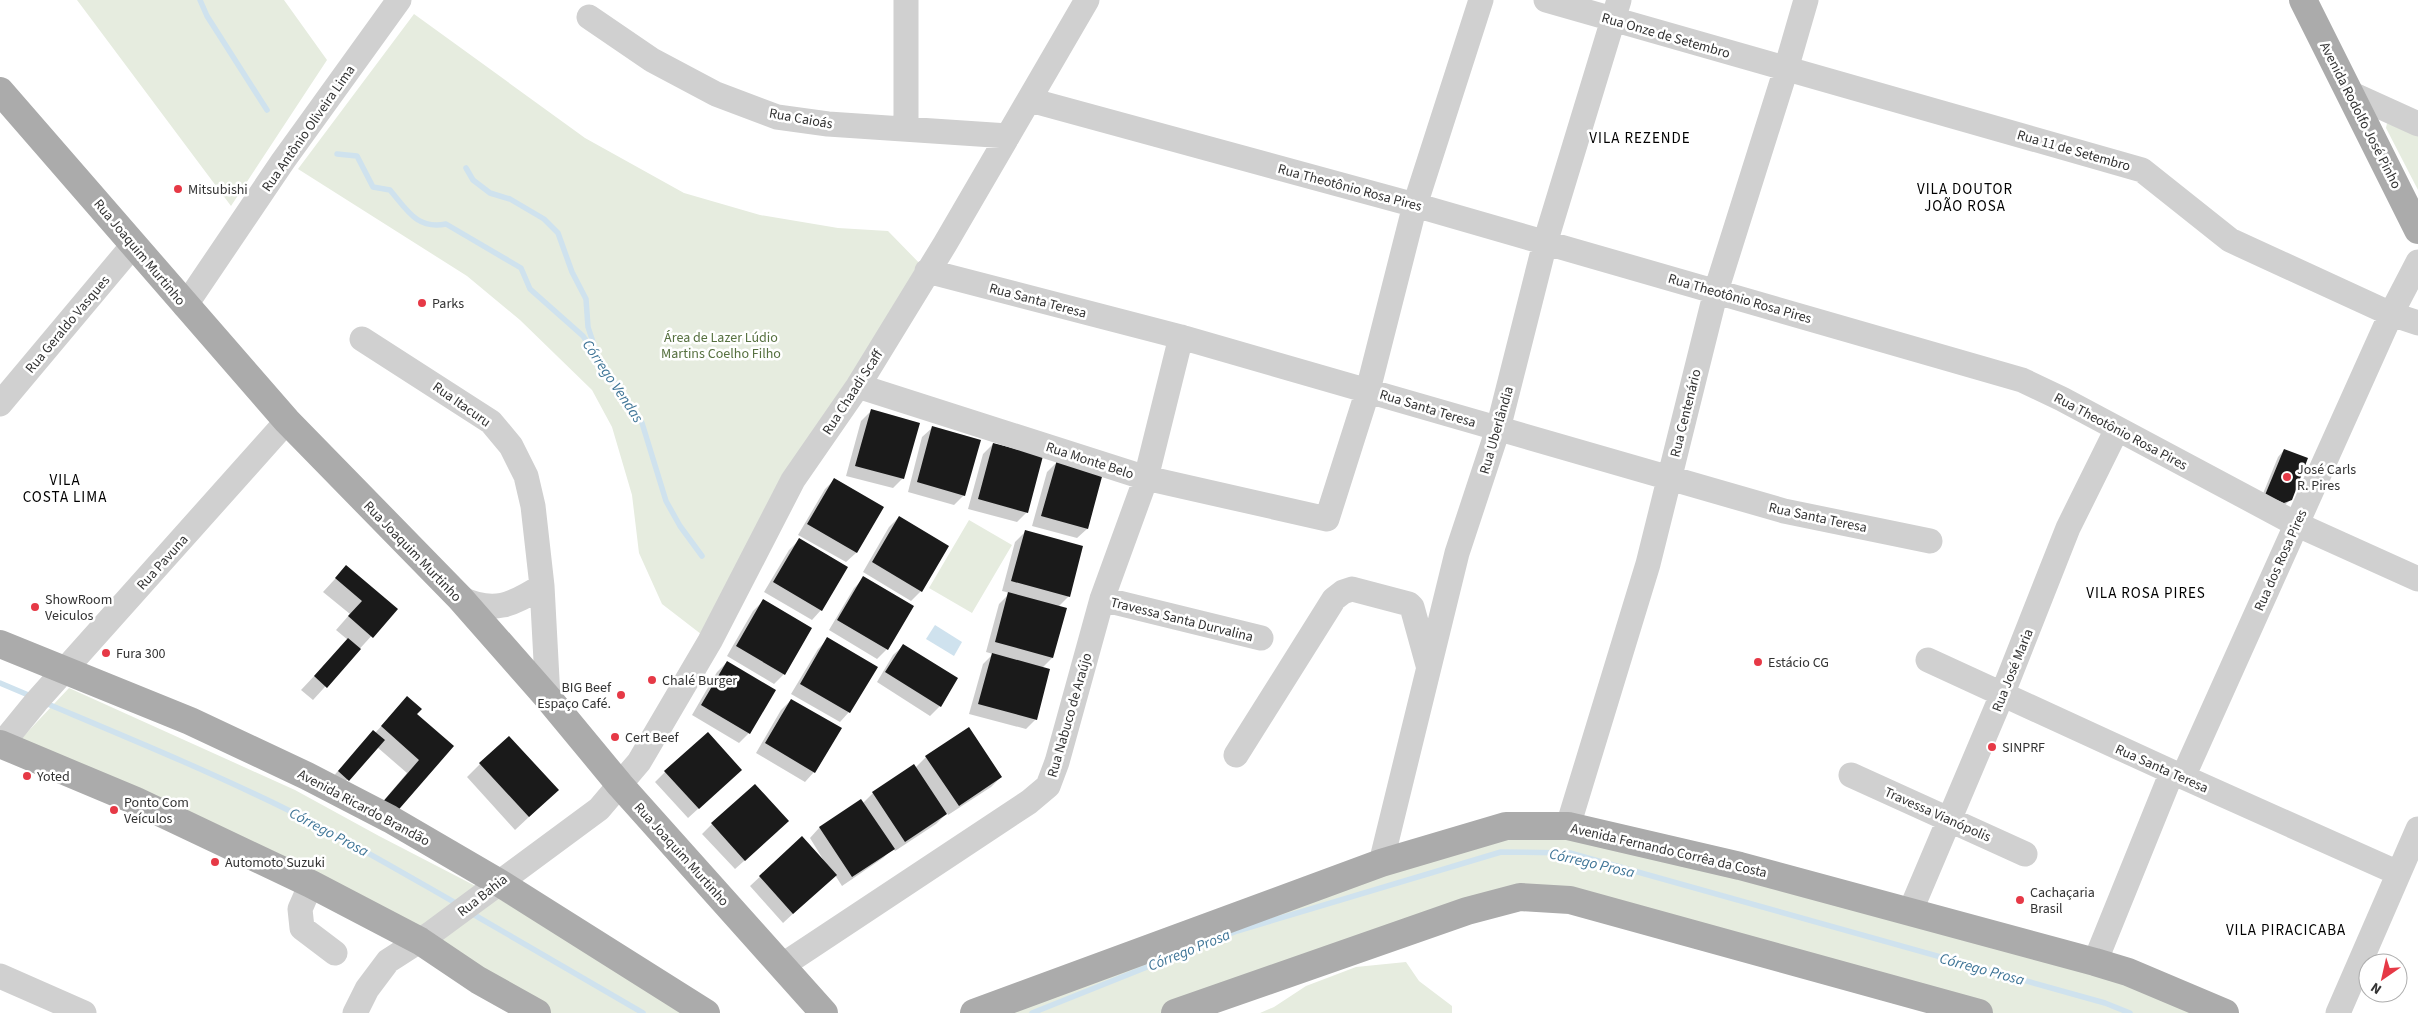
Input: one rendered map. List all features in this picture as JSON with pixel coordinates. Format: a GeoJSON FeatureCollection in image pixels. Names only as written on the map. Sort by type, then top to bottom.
{"type":"FeatureCollection","features":[{"type":"Feature","properties":{"kind":"main road","name":"Avenida Rodolfo José Pinho"},"geometry":{"type":"LineString","coordinates":[[2302,0],[2418,230]]}},
{"type":"Feature","properties":{"kind":"main road","name":"Rua Joaquim Murtinho"},"geometry":{"type":"LineString","coordinates":[[0,91],[286,421],[460,598],[548,698],[620,785],[824,1013]]}},
{"type":"Feature","properties":{"kind":"main road","name":"Avenida Ricardo Brandão"},"geometry":{"type":"LineString","coordinates":[[0,644],[51,686],[190,720],[307,776],[390,820],[491,888],[706,1013]]}},
{"type":"Feature","properties":{"kind":"main road"},"geometry":{"type":"LineString","coordinates":[[3,742],[136,801],[425,938],[478,980],[537,1013]]}},
{"type":"Feature","properties":{"kind":"main road","name":"Avenida Fernando Corrêa da Costa"},"geometry":{"type":"LineString","coordinates":[[974,1013],[1381,863],[1506,826],[1568,826],[1748,868],[2096,962],[2128,972],[2225,1013]]}},
{"type":"Feature","properties":{"kind":"main road"},"geometry":{"type":"LineString","coordinates":[[1175,1013],[1467,911],[1520,897],[1570,900],[1979,1013]]}},
{"type":"Feature","properties":{"kind":"street","name":"Rua Antônio Oliveira Lima"},"geometry":{"type":"LineString","coordinates":[[185,306],[284,161],[399,0]]}},
{"type":"Feature","properties":{"kind":"street"},"geometry":{"type":"LineString","coordinates":[[906,0],[906,129]]}},
{"type":"Feature","properties":{"kind":"street","name":"Rua Chaadi Scaff"},"geometry":{"type":"LineString","coordinates":[[620,785],[639,762],[710,641],[793,480],[858,386],[945,244],[1087,0]]}},
{"type":"Feature","properties":{"kind":"street"},"geometry":{"type":"LineString","coordinates":[[1368,390],[1415,205],[1481,0]]}},
{"type":"Feature","properties":{"kind":"street","name":"Rua Onze de Setembro"},"geometry":{"type":"LineString","coordinates":[[1546,0],[1616,10],[1786,70]]}},
{"type":"Feature","properties":{"kind":"street","name":"Rua Centenário"},"geometry":{"type":"LineString","coordinates":[[1568,826],[1648,564],[1716,291],[1786,70],[1806,0]]}},
{"type":"Feature","properties":{"kind":"street","name":"Rua Uberlândia"},"geometry":{"type":"LineString","coordinates":[[1381,863],[1457,553],[1498,430],[1545,243],[1616,10]]}},
{"type":"Feature","properties":{"kind":"street","name":"Rua Caioás"},"geometry":{"type":"LineString","coordinates":[[589,17],[652,60],[708,90],[777,117],[828,124],[1008,136]]}},
{"type":"Feature","properties":{"kind":"street","name":"Rua 11 de Setembro"},"geometry":{"type":"LineString","coordinates":[[1786,70],[2142,170],[2230,240],[2391,314],[2418,323]]}},
{"type":"Feature","properties":{"kind":"street"},"geometry":{"type":"LineString","coordinates":[[2350,93],[2418,124]]}},
{"type":"Feature","properties":{"kind":"street","name":"Rua Theotônio Rosa Pires"},"geometry":{"type":"LineString","coordinates":[[1030,100],[1415,205],[2022,380],[2062,399],[2296,524],[2418,579]]}},
{"type":"Feature","properties":{"kind":"street","name":"Rua Geraldo Vasques"},"geometry":{"type":"LineString","coordinates":[[0,404],[134,244]]}},
{"type":"Feature","properties":{"kind":"street","name":"Rua dos Rosa Pires"},"geometry":{"type":"LineString","coordinates":[[2096,962],[2177,775],[2296,524],[2391,314],[2418,262]]}},
{"type":"Feature","properties":{"kind":"street","name":"Rua Santa Teresa"},"geometry":{"type":"LineString","coordinates":[[927,271],[1181,337],[1784,511],[1930,541]]}},
{"type":"Feature","properties":{"kind":"street","name":"Rua Nabuco de Araújo"},"geometry":{"type":"LineString","coordinates":[[783,965],[1029,802],[1048,786],[1057,762],[1102,599],[1146,478],[1181,337]]}},
{"type":"Feature","properties":{"kind":"street","name":"Rua Itacuru"},"geometry":{"type":"LineString","coordinates":[[362,339],[490,422],[511,446],[526,476],[533,506],[542,586],[548,698]]}},
{"type":"Feature","properties":{"kind":"street","name":"Rua Monte Belo"},"geometry":{"type":"LineString","coordinates":[[858,386],[1146,478],[1327,519],[1368,390]]}},
{"type":"Feature","properties":{"kind":"street","name":"Rua Pavuna"},"geometry":{"type":"LineString","coordinates":[[3,742],[286,421]]}},
{"type":"Feature","properties":{"kind":"street","name":"Rua José Maria"},"geometry":{"type":"LineString","coordinates":[[1910,912],[2002,695],[2068,528],[2117,429]]}},
{"type":"Feature","properties":{"kind":"street"},"geometry":{"type":"LineString","coordinates":[[460,598],[476,606],[503,605],[518,601],[542,586]]}},
{"type":"Feature","properties":{"kind":"street"},"geometry":{"type":"LineString","coordinates":[[1236,755],[1334,598],[1343,592],[1352,589],[1408,604],[1412,608],[1429,667]]}},
{"type":"Feature","properties":{"kind":"street","name":"Travessa Santa Durvalina"},"geometry":{"type":"LineString","coordinates":[[1102,599],[1261,638]]}},
{"type":"Feature","properties":{"kind":"street","name":"Rua Santa Teresa"},"geometry":{"type":"LineString","coordinates":[[1928,660],[2177,775],[2398,873]]}},
{"type":"Feature","properties":{"kind":"street","name":"Travessa Vianópolis"},"geometry":{"type":"LineString","coordinates":[[1851,775],[2025,854]]}},
{"type":"Feature","properties":{"kind":"street","name":"Rua Bahia"},"geometry":{"type":"LineString","coordinates":[[355,1013],[367,989],[388,961],[425,938],[599,809],[620,785]]}},
{"type":"Feature","properties":{"kind":"street"},"geometry":{"type":"LineString","coordinates":[[2338,1013],[2418,829]]}},
{"type":"Feature","properties":{"kind":"street"},"geometry":{"type":"LineString","coordinates":[[311,884],[300,909],[302,928],[335,953]]}},
{"type":"Feature","properties":{"kind":"street"},"geometry":{"type":"LineString","coordinates":[[0,976],[84,1013]]}},
{"type":"Feature","properties":{"kind":"green space"},"geometry":{"type":"Polygon","coordinates":[[[77,0],[284,0],[327,60],[231,206],[77,0]]]}},
{"type":"Feature","properties":{"kind":"green space","name":"Área de Lazer Lúdio Martins Coelho Filho"},"geometry":{"type":"Polygon","coordinates":[[[414,14],[585,138],[684,193],[760,215],[838,228],[888,231],[927,271],[710,641],[662,604],[639,553],[632,495],[612,427],[592,390],[520,320],[467,276],[298,169],[414,14]]]}},
{"type":"Feature","properties":{"kind":"green space"},"geometry":{"type":"Polygon","coordinates":[[[2387,123],[2418,135],[2418,190],[2386,128],[2387,123]]]}},
{"type":"Feature","properties":{"kind":"green space"},"geometry":{"type":"Polygon","coordinates":[[[969,520],[1012,545],[972,613],[929,588],[969,520]]]}},
{"type":"Feature","properties":{"kind":"green space"},"geometry":{"type":"Polygon","coordinates":[[[69,688],[295,790],[491,894],[687,1013],[551,1013],[485,976],[20,740],[69,688]]]}},
{"type":"Feature","properties":{"kind":"green space"},"geometry":{"type":"Polygon","coordinates":[[[1568,826],[2225,1013],[1979,1013],[1520,897],[1175,1013],[974,1013],[1381,863],[1568,826]]]}},
{"type":"Feature","properties":{"kind":"green space"},"geometry":{"type":"Polygon","coordinates":[[[1406,962],[1419,981],[1452,1006],[1452,1013],[1260,1013],[1274,1007],[1306,986],[1356,967],[1406,962]]]}},
{"type":"Feature","properties":{"kind":"water"},"geometry":{"type":"Polygon","coordinates":[[[935,625],[962,642],[954,656],[926,639],[935,625]]]}},
{"type":"Feature","properties":{"kind":"building"},"geometry":{"type":"Polygon","coordinates":[[[871,409],[920,423],[904,479],[855,466],[871,409]]]}},
{"type":"Feature","properties":{"kind":"building"},"geometry":{"type":"Polygon","coordinates":[[[932,426],[981,440],[965,496],[917,482],[932,426]]]}},
{"type":"Feature","properties":{"kind":"building"},"geometry":{"type":"Polygon","coordinates":[[[993,443],[1043,456],[1028,513],[978,499],[993,443]]]}},
{"type":"Feature","properties":{"kind":"building","name":"José Carls R. Pires"},"geometry":{"type":"Polygon","coordinates":[[[2284,449],[2308,458],[2292,500],[2284,503],[2265,495],[2284,449]]]}},
{"type":"Feature","properties":{"kind":"building"},"geometry":{"type":"Polygon","coordinates":[[[1057,460],[1103,473],[1088,529],[1041,516],[1057,460]]]}},
{"type":"Feature","properties":{"kind":"building"},"geometry":{"type":"Polygon","coordinates":[[[834,478],[884,507],[857,553],[807,524],[834,478]]]}},
{"type":"Feature","properties":{"kind":"building"},"geometry":{"type":"Polygon","coordinates":[[[899,516],[949,546],[922,592],[872,562],[899,516]]]}},
{"type":"Feature","properties":{"kind":"building"},"geometry":{"type":"Polygon","coordinates":[[[1025,530],[1083,546],[1070,597],[1011,581],[1025,530]]]}},
{"type":"Feature","properties":{"kind":"building"},"geometry":{"type":"Polygon","coordinates":[[[799,538],[848,567],[822,611],[773,582],[799,538]]]}},
{"type":"Feature","properties":{"kind":"building"},"geometry":{"type":"Polygon","coordinates":[[[346,565],[398,609],[373,638],[348,616],[362,601],[335,578],[346,565]]]}},
{"type":"Feature","properties":{"kind":"building"},"geometry":{"type":"Polygon","coordinates":[[[863,576],[914,606],[888,650],[837,620],[863,576]]]}},
{"type":"Feature","properties":{"kind":"building"},"geometry":{"type":"Polygon","coordinates":[[[1008,592],[1067,608],[1053,658],[995,642],[1008,592]]]}},
{"type":"Feature","properties":{"kind":"building"},"geometry":{"type":"Polygon","coordinates":[[[763,599],[812,628],[785,675],[736,646],[763,599]]]}},
{"type":"Feature","properties":{"kind":"building"},"geometry":{"type":"Polygon","coordinates":[[[827,637],[878,667],[850,713],[800,684],[827,637]]]}},
{"type":"Feature","properties":{"kind":"building"},"geometry":{"type":"Polygon","coordinates":[[[348,638],[361,649],[327,688],[314,676],[348,638]]]}},
{"type":"Feature","properties":{"kind":"building"},"geometry":{"type":"Polygon","coordinates":[[[903,644],[958,678],[941,707],[885,672],[903,644]]]}},
{"type":"Feature","properties":{"kind":"building"},"geometry":{"type":"Polygon","coordinates":[[[992,653],[1050,669],[1037,720],[978,704],[992,653]]]}},
{"type":"Feature","properties":{"kind":"building"},"geometry":{"type":"Polygon","coordinates":[[[727,661],[776,690],[750,734],[701,705],[727,661]]]}},
{"type":"Feature","properties":{"kind":"building"},"geometry":{"type":"Polygon","coordinates":[[[407,696],[422,709],[417,714],[454,746],[394,815],[381,804],[419,760],[381,726],[407,696]]]}},
{"type":"Feature","properties":{"kind":"building"},"geometry":{"type":"Polygon","coordinates":[[[791,699],[842,728],[815,773],[765,743],[791,699]]]}},
{"type":"Feature","properties":{"kind":"building"},"geometry":{"type":"Polygon","coordinates":[[[969,727],[1002,777],[959,806],[925,756],[969,727]]]}},
{"type":"Feature","properties":{"kind":"building"},"geometry":{"type":"Polygon","coordinates":[[[373,730],[385,740],[349,781],[338,771],[373,730]]]}},
{"type":"Feature","properties":{"kind":"building"},"geometry":{"type":"Polygon","coordinates":[[[708,732],[742,770],[699,809],[664,771],[708,732]]]}},
{"type":"Feature","properties":{"kind":"building"},"geometry":{"type":"Polygon","coordinates":[[[509,736],[559,790],[529,817],[479,763],[509,736]]]}},
{"type":"Feature","properties":{"kind":"building"},"geometry":{"type":"Polygon","coordinates":[[[914,764],[947,814],[905,842],[872,792],[914,764]]]}},
{"type":"Feature","properties":{"kind":"building"},"geometry":{"type":"Polygon","coordinates":[[[755,784],[789,821],[745,861],[711,823],[755,784]]]}},
{"type":"Feature","properties":{"kind":"building"},"geometry":{"type":"Polygon","coordinates":[[[861,799],[895,849],[852,877],[819,827],[861,799]]]}},
{"type":"Feature","properties":{"kind":"building"},"geometry":{"type":"Polygon","coordinates":[[[802,836],[837,875],[793,914],[759,876],[802,836]]]}},
{"type":"Feature","properties":{"kind":"waterway","name":"Córrego Vendas"},"geometry":{"type":"LineString","coordinates":[[200,0],[207,16],[267,110]]}},
{"type":"Feature","properties":{"kind":"waterway","name":"Córrego Vendas"},"geometry":{"type":"LineString","coordinates":[[337,154],[357,156],[373,187],[390,190],[408,211],[420,221],[427,224],[446,224],[521,268],[530,289],[583,336],[642,423],[666,501],[680,526],[702,556]]}},
{"type":"Feature","properties":{"kind":"waterway"},"geometry":{"type":"LineString","coordinates":[[466,168],[473,180],[490,193],[510,199],[544,219],[558,233],[572,272],[586,299],[588,327],[596,351]]}},
{"type":"Feature","properties":{"kind":"waterway","name":"Córrego Prosa"},"geometry":{"type":"LineString","coordinates":[[0,683],[33,697]]}},
{"type":"Feature","properties":{"kind":"waterway","name":"Córrego Prosa"},"geometry":{"type":"LineString","coordinates":[[43,702],[260,796],[354,845],[459,905]]}},
{"type":"Feature","properties":{"kind":"waterway","name":"Córrego Prosa"},"geometry":{"type":"LineString","coordinates":[[1032,1013],[1237,931],[1501,852],[1570,853],[2105,1003],[2130,1013]]}},
{"type":"Feature","properties":{"kind":"waterway","name":"Córrego Prosa"},"geometry":{"type":"LineString","coordinates":[[471,913],[643,1013]]}},
{"type":"Feature","properties":{"kind":"place","name":"Mitsubishi"},"geometry":{"type":"Point","coordinates":[178,189]}},
{"type":"Feature","properties":{"kind":"place","name":"Parks"},"geometry":{"type":"Point","coordinates":[422,303]}},
{"type":"Feature","properties":{"kind":"place","name":"José Carls R. Pires"},"geometry":{"type":"Point","coordinates":[2287,477]}},
{"type":"Feature","properties":{"kind":"place","name":"ShowRoom Veiculos"},"geometry":{"type":"Point","coordinates":[35,607]}},
{"type":"Feature","properties":{"kind":"place","name":"Fura 300"},"geometry":{"type":"Point","coordinates":[106,653]}},
{"type":"Feature","properties":{"kind":"place","name":"Estácio CG"},"geometry":{"type":"Point","coordinates":[1758,662]}},
{"type":"Feature","properties":{"kind":"place","name":"Chalé Burger"},"geometry":{"type":"Point","coordinates":[652,680]}},
{"type":"Feature","properties":{"kind":"place","name":"BIG Beef Espaço Café."},"geometry":{"type":"Point","coordinates":[621,695]}},
{"type":"Feature","properties":{"kind":"place","name":"Cert Beef"},"geometry":{"type":"Point","coordinates":[615,737]}},
{"type":"Feature","properties":{"kind":"place","name":"SINPRF"},"geometry":{"type":"Point","coordinates":[1992,747]}},
{"type":"Feature","properties":{"kind":"place","name":"Yoted"},"geometry":{"type":"Point","coordinates":[27,776]}},
{"type":"Feature","properties":{"kind":"place","name":"Ponto Com Veículos"},"geometry":{"type":"Point","coordinates":[114,810]}},
{"type":"Feature","properties":{"kind":"place","name":"Automoto Suzuki"},"geometry":{"type":"Point","coordinates":[215,862]}},
{"type":"Feature","properties":{"kind":"place","name":"Cachaçaria Brasil"},"geometry":{"type":"Point","coordinates":[2020,900]}},
{"type":"Feature","properties":{"kind":"district","name":"VILA REZENDE"},"geometry":{"type":"Point","coordinates":[1640,138]}},
{"type":"Feature","properties":{"kind":"district","name":"VILA DOUTOR JOÃO ROSA"},"geometry":{"type":"Point","coordinates":[1965,198]}},
{"type":"Feature","properties":{"kind":"district","name":"VILA COSTA LIMA"},"geometry":{"type":"Point","coordinates":[65,488]}},
{"type":"Feature","properties":{"kind":"district","name":"VILA ROSA PIRES"},"geometry":{"type":"Point","coordinates":[2146,593]}},
{"type":"Feature","properties":{"kind":"district","name":"VILA PIRACICABA"},"geometry":{"type":"Point","coordinates":[2286,930]}}]}
